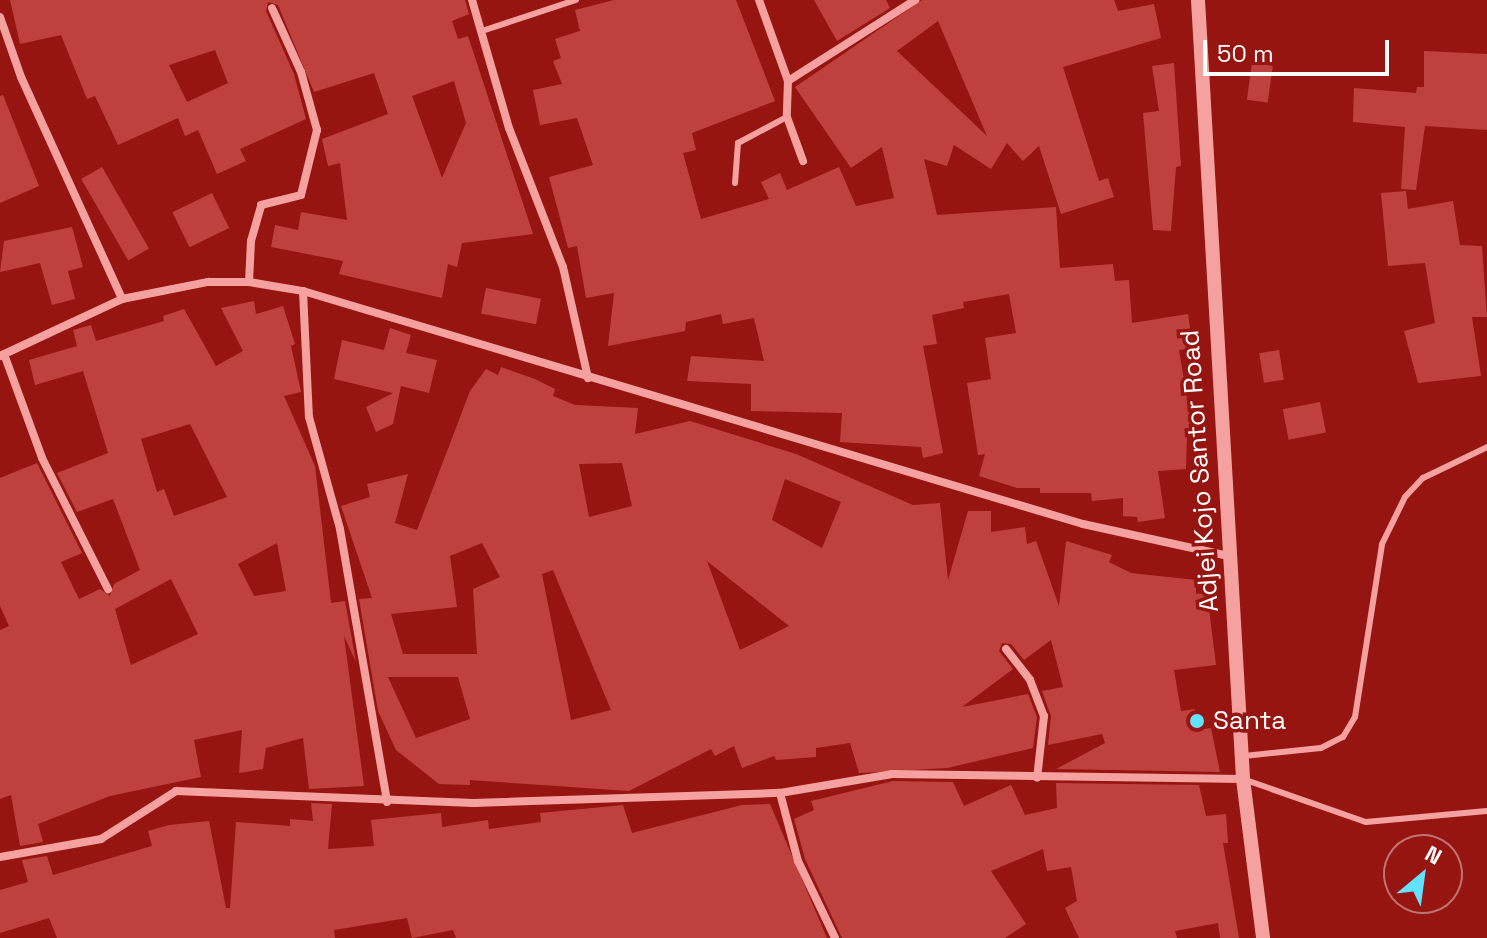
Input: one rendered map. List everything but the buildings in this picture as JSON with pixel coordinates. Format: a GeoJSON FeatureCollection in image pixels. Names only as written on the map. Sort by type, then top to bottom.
{"type":"FeatureCollection","features":[{"type":"Feature","properties":{"kind":"street"},"geometry":{"type":"LineString","coordinates":[[472,0],[509,128],[563,267],[588,378]]}},
{"type":"Feature","properties":{"kind":"street"},"geometry":{"type":"LineString","coordinates":[[759,0],[788,81],[787,117],[803,161]]}},
{"type":"Feature","properties":{"kind":"street"},"geometry":{"type":"LineString","coordinates":[[788,81],[915,0]]}},
{"type":"Feature","properties":{"kind":"street","name":"Adjei Kojo Santor Road"},"geometry":{"type":"LineString","coordinates":[[1198,0],[1243,779],[1263,938]]}},
{"type":"Feature","properties":{"kind":"street"},"geometry":{"type":"LineString","coordinates":[[249,282],[251,241],[261,205],[301,195],[317,130],[301,72],[272,8]]}},
{"type":"Feature","properties":{"kind":"street"},"geometry":{"type":"LineString","coordinates":[[0,17],[21,77],[122,299]]}},
{"type":"Feature","properties":{"kind":"street"},"geometry":{"type":"LineString","coordinates":[[108,589],[42,458],[2,355],[122,299],[208,282],[249,282],[303,291],[1083,524],[1229,556]]}},
{"type":"Feature","properties":{"kind":"street"},"geometry":{"type":"LineString","coordinates":[[303,291],[309,417],[340,529],[387,802]]}},
{"type":"Feature","properties":{"kind":"street"},"geometry":{"type":"LineString","coordinates":[[1006,649],[1030,680],[1044,716],[1037,778]]}},
{"type":"Feature","properties":{"kind":"street"},"geometry":{"type":"LineString","coordinates":[[0,857],[101,839],[176,791],[387,802],[780,793],[892,774],[1243,779]]}},
{"type":"Feature","properties":{"kind":"street"},"geometry":{"type":"LineString","coordinates":[[780,793],[798,861],[835,938]]}},
{"type":"Feature","properties":{"kind":"lane"},"geometry":{"type":"LineString","coordinates":[[482,31],[576,0]]}},
{"type":"Feature","properties":{"kind":"lane"},"geometry":{"type":"LineString","coordinates":[[735,183],[738,143],[787,117]]}},
{"type":"Feature","properties":{"kind":"lane"},"geometry":{"type":"LineString","coordinates":[[1244,756],[1321,748],[1343,737],[1355,717],[1382,544],[1405,497],[1423,478],[1487,447]]}},
{"type":"Feature","properties":{"kind":"lane"},"geometry":{"type":"LineString","coordinates":[[1243,779],[1366,822],[1487,811]]}},
{"type":"Feature","properties":{"kind":"place","name":"Santa"},"geometry":{"type":"Point","coordinates":[1197,721]}}]}
